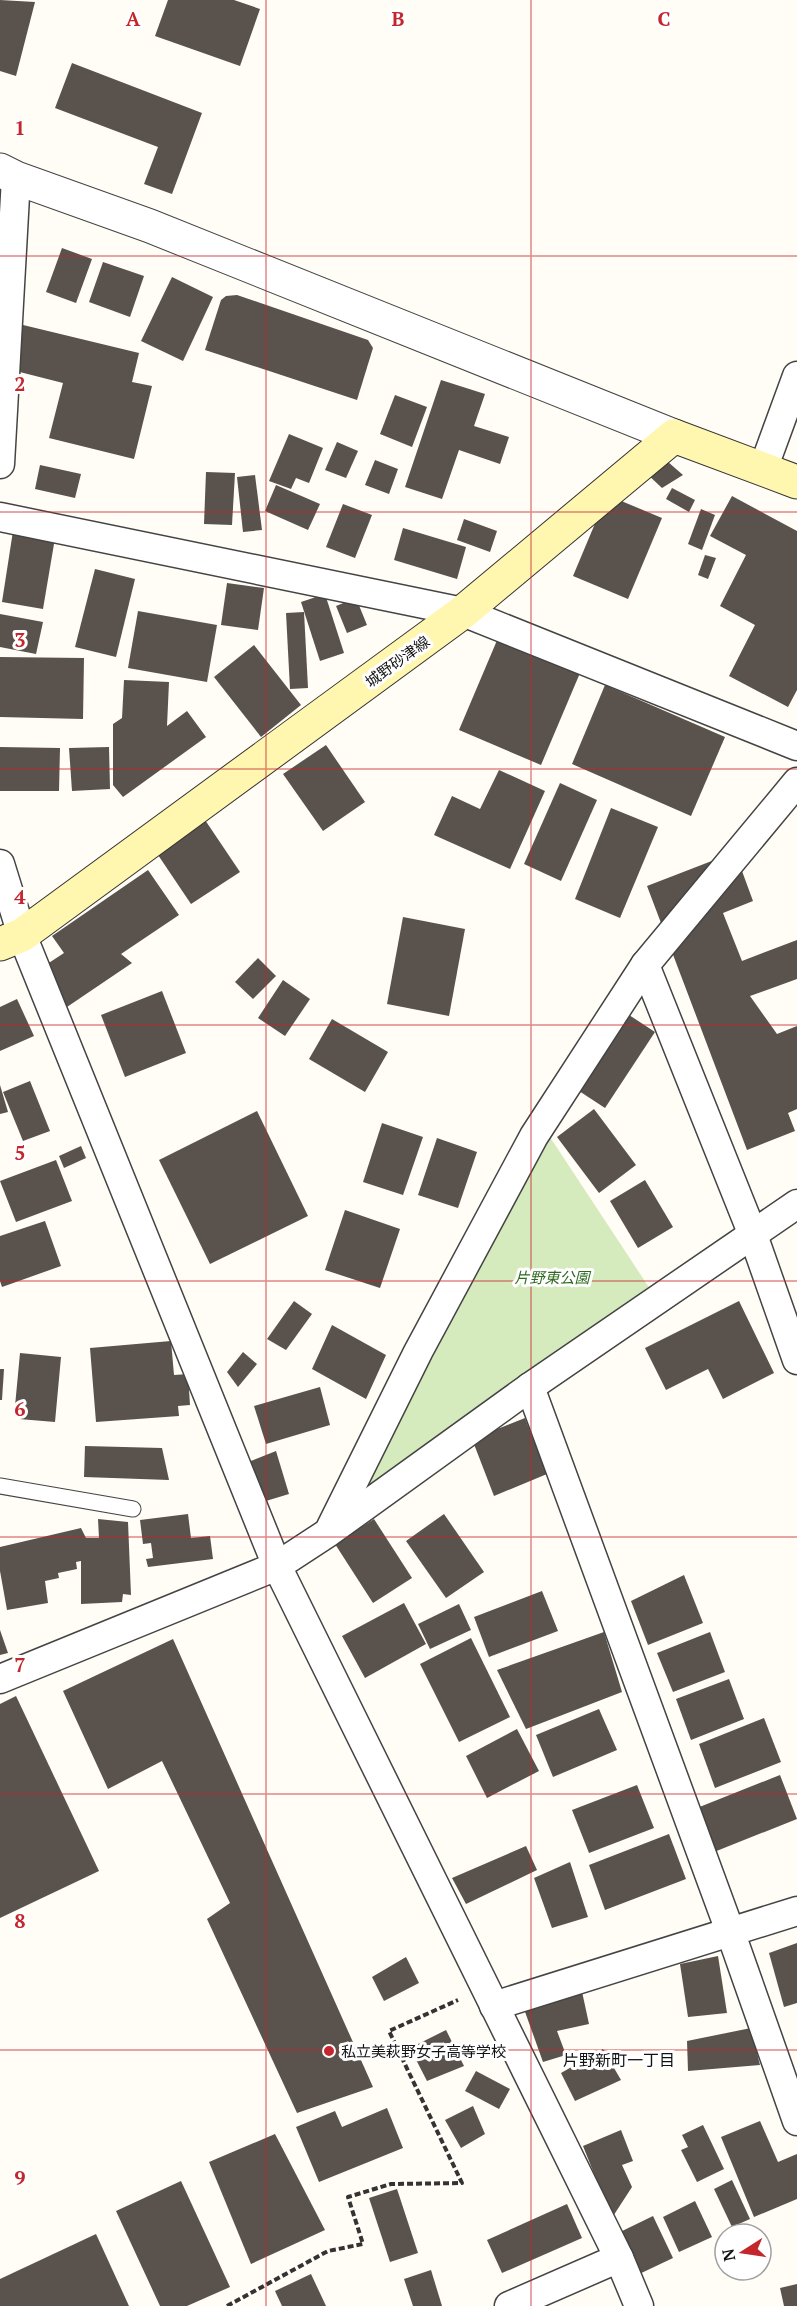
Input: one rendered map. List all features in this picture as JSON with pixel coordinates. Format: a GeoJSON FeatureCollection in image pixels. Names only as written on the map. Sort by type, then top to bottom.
{"type":"FeatureCollection","features":[{"type":"Feature","properties":{"kind":"main road"},"geometry":{"type":"LineString","coordinates":[[674,436],[797,482]]}},
{"type":"Feature","properties":{"kind":"main road","name":"城野砂津線"},"geometry":{"type":"LineString","coordinates":[[11,940],[463,612],[674,436]]}},
{"type":"Feature","properties":{"kind":"street"},"geometry":{"type":"LineString","coordinates":[[0,464],[8,174],[150,226],[674,436]]}},
{"type":"Feature","properties":{"kind":"street"},"geometry":{"type":"LineString","coordinates":[[763,469],[797,376]]}},
{"type":"Feature","properties":{"kind":"street"},"geometry":{"type":"LineString","coordinates":[[0,518],[463,612],[797,746]]}},
{"type":"Feature","properties":{"kind":"street"},"geometry":{"type":"LineString","coordinates":[[329,1532],[418,1352],[534,1136],[645,965],[797,782]]}},
{"type":"Feature","properties":{"kind":"street"},"geometry":{"type":"LineString","coordinates":[[0,864],[11,940],[277,1566],[619,2258],[639,2306]]}},
{"type":"Feature","properties":{"kind":"street"},"geometry":{"type":"LineString","coordinates":[[645,965],[753,1235],[797,1360]]}},
{"type":"Feature","properties":{"kind":"street"},"geometry":{"type":"LineString","coordinates":[[0,1679],[277,1566],[329,1532],[530,1387],[797,1204]]}},
{"type":"Feature","properties":{"kind":"street"},"geometry":{"type":"LineString","coordinates":[[530,1387],[730,1931],[797,2121]]}},
{"type":"Feature","properties":{"kind":"street"},"geometry":{"type":"LineString","coordinates":[[490,1997],[797,1911]]}},
{"type":"Feature","properties":{"kind":"street"},"geometry":{"type":"LineString","coordinates":[[509,2306],[619,2258]]}},
{"type":"Feature","properties":{"kind":"lane"},"geometry":{"type":"LineString","coordinates":[[0,1486],[133,1509]]}},
{"type":"Feature","properties":{"kind":"path"},"geometry":{"type":"LineString","coordinates":[[227,2306],[328,2251],[363,2244],[348,2198],[391,2184],[462,2183],[389,2031],[490,1997]]}},
{"type":"Feature","properties":{"kind":"green space","name":"片野東公園"},"geometry":{"type":"Polygon","coordinates":[[[546,1131],[654,1295],[340,1518],[546,1131]]]}},
{"type":"Feature","properties":{"kind":"building"},"geometry":{"type":"Polygon","coordinates":[[[0,0],[35,2],[16,76],[0,71],[0,0]]]}},
{"type":"Feature","properties":{"kind":"building"},"geometry":{"type":"Polygon","coordinates":[[[168,0],[234,0],[260,9],[240,66],[155,36],[168,0]]]}},
{"type":"Feature","properties":{"kind":"building"},"geometry":{"type":"Polygon","coordinates":[[[72,63],[202,113],[172,194],[144,184],[158,147],[55,108],[72,63]]]}},
{"type":"Feature","properties":{"kind":"building"},"geometry":{"type":"Polygon","coordinates":[[[62,248],[92,259],[76,303],[46,292],[62,248]]]}},
{"type":"Feature","properties":{"kind":"building"},"geometry":{"type":"Polygon","coordinates":[[[103,262],[144,276],[130,317],[89,302],[103,262]]]}},
{"type":"Feature","properties":{"kind":"building"},"geometry":{"type":"Polygon","coordinates":[[[172,277],[213,297],[183,361],[141,341],[172,277]]]}},
{"type":"Feature","properties":{"kind":"building"},"geometry":{"type":"Polygon","coordinates":[[[237,295],[368,340],[373,348],[357,400],[205,350],[221,300],[226,296],[237,295]]]}},
{"type":"Feature","properties":{"kind":"building"},"geometry":{"type":"Polygon","coordinates":[[[19,324],[139,353],[132,382],[152,386],[134,459],[49,438],[63,383],[8,369],[19,324]]]}},
{"type":"Feature","properties":{"kind":"building"},"geometry":{"type":"Polygon","coordinates":[[[441,380],[485,394],[474,426],[509,437],[500,464],[459,450],[442,499],[405,487],[441,380]]]}},
{"type":"Feature","properties":{"kind":"building"},"geometry":{"type":"Polygon","coordinates":[[[395,395],[427,407],[412,447],[380,434],[395,395]]]}},
{"type":"Feature","properties":{"kind":"building"},"geometry":{"type":"Polygon","coordinates":[[[289,434],[323,448],[309,483],[296,478],[291,489],[269,481],[289,434]]]}},
{"type":"Feature","properties":{"kind":"building"},"geometry":{"type":"Polygon","coordinates":[[[337,442],[358,451],[346,478],[325,470],[337,442]]]}},
{"type":"Feature","properties":{"kind":"building"},"geometry":{"type":"Polygon","coordinates":[[[660,455],[683,475],[662,488],[645,472],[660,455]]]}},
{"type":"Feature","properties":{"kind":"building"},"geometry":{"type":"Polygon","coordinates":[[[375,460],[398,469],[389,494],[365,485],[375,460]]]}},
{"type":"Feature","properties":{"kind":"building"},"geometry":{"type":"Polygon","coordinates":[[[40,465],[81,474],[75,498],[35,489],[40,465]]]}},
{"type":"Feature","properties":{"kind":"building"},"geometry":{"type":"Polygon","coordinates":[[[206,472],[235,473],[232,525],[204,524],[206,472]]]}},
{"type":"Feature","properties":{"kind":"building"},"geometry":{"type":"Polygon","coordinates":[[[255,475],[262,530],[243,532],[237,477],[255,475]]]}},
{"type":"Feature","properties":{"kind":"building"},"geometry":{"type":"Polygon","coordinates":[[[276,485],[320,504],[308,530],[265,511],[276,485]]]}},
{"type":"Feature","properties":{"kind":"building"},"geometry":{"type":"Polygon","coordinates":[[[672,488],[695,500],[689,512],[666,499],[672,488]]]}},
{"type":"Feature","properties":{"kind":"building"},"geometry":{"type":"Polygon","coordinates":[[[607,495],[662,518],[628,599],[573,576],[607,495]]]}},
{"type":"Feature","properties":{"kind":"building"},"geometry":{"type":"Polygon","coordinates":[[[732,496],[797,531],[797,690],[788,707],[729,676],[755,625],[720,606],[746,555],[710,536],[732,496]]]}},
{"type":"Feature","properties":{"kind":"building"},"geometry":{"type":"Polygon","coordinates":[[[343,504],[372,515],[355,558],[326,547],[343,504]]]}},
{"type":"Feature","properties":{"kind":"building"},"geometry":{"type":"Polygon","coordinates":[[[701,509],[715,515],[702,550],[688,544],[701,509]]]}},
{"type":"Feature","properties":{"kind":"building"},"geometry":{"type":"Polygon","coordinates":[[[464,519],[497,531],[490,552],[457,540],[464,519]]]}},
{"type":"Feature","properties":{"kind":"building"},"geometry":{"type":"Polygon","coordinates":[[[403,528],[466,547],[457,579],[394,560],[403,528]]]}},
{"type":"Feature","properties":{"kind":"building"},"geometry":{"type":"Polygon","coordinates":[[[13,531],[55,538],[43,609],[2,602],[13,531]]]}},
{"type":"Feature","properties":{"kind":"building"},"geometry":{"type":"Polygon","coordinates":[[[705,555],[716,558],[708,579],[698,575],[705,555]]]}},
{"type":"Feature","properties":{"kind":"building"},"geometry":{"type":"Polygon","coordinates":[[[95,569],[135,579],[116,657],[75,647],[95,569]]]}},
{"type":"Feature","properties":{"kind":"building"},"geometry":{"type":"Polygon","coordinates":[[[227,583],[264,588],[258,630],[221,625],[227,583]]]}},
{"type":"Feature","properties":{"kind":"building"},"geometry":{"type":"Polygon","coordinates":[[[325,594],[344,653],[320,661],[301,602],[325,594]]]}},
{"type":"Feature","properties":{"kind":"building"},"geometry":{"type":"Polygon","coordinates":[[[356,598],[367,625],[347,633],[336,606],[356,598]]]}},
{"type":"Feature","properties":{"kind":"building"},"geometry":{"type":"Polygon","coordinates":[[[138,611],[217,625],[207,682],[128,668],[138,611]]]}},
{"type":"Feature","properties":{"kind":"building"},"geometry":{"type":"Polygon","coordinates":[[[304,612],[308,688],[290,689],[286,613],[304,612]]]}},
{"type":"Feature","properties":{"kind":"building"},"geometry":{"type":"Polygon","coordinates":[[[0,614],[43,622],[36,654],[0,647],[0,614]]]}},
{"type":"Feature","properties":{"kind":"building"},"geometry":{"type":"Polygon","coordinates":[[[498,638],[580,673],[541,765],[459,730],[498,638]]]}},
{"type":"Feature","properties":{"kind":"building"},"geometry":{"type":"Polygon","coordinates":[[[254,645],[301,705],[261,737],[214,677],[254,645]]]}},
{"type":"Feature","properties":{"kind":"building"},"geometry":{"type":"Polygon","coordinates":[[[0,657],[84,658],[83,719],[0,717],[0,657]]]}},
{"type":"Feature","properties":{"kind":"building"},"geometry":{"type":"Polygon","coordinates":[[[124,680],[169,682],[167,726],[187,711],[206,737],[123,797],[113,785],[113,724],[122,718],[124,680]]]}},
{"type":"Feature","properties":{"kind":"building"},"geometry":{"type":"Polygon","coordinates":[[[605,685],[725,737],[691,816],[572,764],[605,685]]]}},
{"type":"Feature","properties":{"kind":"building"},"geometry":{"type":"Polygon","coordinates":[[[326,745],[365,802],[323,831],[283,774],[326,745]]]}},
{"type":"Feature","properties":{"kind":"building"},"geometry":{"type":"Polygon","coordinates":[[[0,747],[60,748],[59,791],[0,791],[0,747]]]}},
{"type":"Feature","properties":{"kind":"building"},"geometry":{"type":"Polygon","coordinates":[[[109,747],[110,789],[72,791],[69,748],[109,747]]]}},
{"type":"Feature","properties":{"kind":"building"},"geometry":{"type":"Polygon","coordinates":[[[499,770],[545,791],[510,869],[434,835],[452,796],[480,809],[499,770]]]}},
{"type":"Feature","properties":{"kind":"building"},"geometry":{"type":"Polygon","coordinates":[[[560,783],[597,800],[561,881],[524,864],[560,783]]]}},
{"type":"Feature","properties":{"kind":"building"},"geometry":{"type":"Polygon","coordinates":[[[611,808],[658,827],[620,918],[575,899],[611,808]]]}},
{"type":"Feature","properties":{"kind":"building"},"geometry":{"type":"Polygon","coordinates":[[[201,814],[240,872],[191,904],[152,846],[201,814]]]}},
{"type":"Feature","properties":{"kind":"building"},"geometry":{"type":"Polygon","coordinates":[[[735,852],[753,901],[723,913],[742,961],[797,940],[797,979],[750,996],[777,1034],[797,1026],[797,1109],[788,1113],[795,1131],[747,1150],[647,886],[735,852]]]}},
{"type":"Feature","properties":{"kind":"building"},"geometry":{"type":"Polygon","coordinates":[[[148,870],[179,915],[121,954],[132,963],[64,1009],[38,970],[64,953],[52,936],[148,870]]]}},
{"type":"Feature","properties":{"kind":"building"},"geometry":{"type":"Polygon","coordinates":[[[403,917],[465,929],[449,1016],[387,1004],[403,917]]]}},
{"type":"Feature","properties":{"kind":"building"},"geometry":{"type":"Polygon","coordinates":[[[258,958],[276,976],[253,999],[235,982],[258,958]]]}},
{"type":"Feature","properties":{"kind":"building"},"geometry":{"type":"Polygon","coordinates":[[[283,980],[310,999],[285,1036],[258,1018],[283,980]]]}},
{"type":"Feature","properties":{"kind":"building"},"geometry":{"type":"Polygon","coordinates":[[[162,991],[186,1053],[125,1077],[101,1015],[162,991]]]}},
{"type":"Feature","properties":{"kind":"building"},"geometry":{"type":"Polygon","coordinates":[[[17,999],[34,1036],[0,1051],[0,1007],[17,999]]]}},
{"type":"Feature","properties":{"kind":"building"},"geometry":{"type":"Polygon","coordinates":[[[626,1013],[655,1032],[605,1108],[576,1089],[626,1013]]]}},
{"type":"Feature","properties":{"kind":"building"},"geometry":{"type":"Polygon","coordinates":[[[332,1019],[388,1052],[365,1092],[309,1059],[332,1019]]]}},
{"type":"Feature","properties":{"kind":"building"},"geometry":{"type":"Polygon","coordinates":[[[30,1081],[50,1131],[23,1141],[3,1092],[30,1081]]]}},
{"type":"Feature","properties":{"kind":"building"},"geometry":{"type":"Polygon","coordinates":[[[0,1085],[8,1112],[0,1114],[0,1085]]]}},
{"type":"Feature","properties":{"kind":"building"},"geometry":{"type":"Polygon","coordinates":[[[594,1109],[636,1165],[599,1193],[557,1137],[594,1109]]]}},
{"type":"Feature","properties":{"kind":"building"},"geometry":{"type":"Polygon","coordinates":[[[257,1111],[308,1216],[210,1264],[159,1160],[257,1111]]]}},
{"type":"Feature","properties":{"kind":"building"},"geometry":{"type":"Polygon","coordinates":[[[382,1123],[423,1137],[403,1195],[363,1182],[382,1123]]]}},
{"type":"Feature","properties":{"kind":"building"},"geometry":{"type":"Polygon","coordinates":[[[437,1138],[477,1152],[458,1208],[418,1195],[437,1138]]]}},
{"type":"Feature","properties":{"kind":"building"},"geometry":{"type":"Polygon","coordinates":[[[81,1146],[86,1158],[64,1168],[59,1156],[81,1146]]]}},
{"type":"Feature","properties":{"kind":"building"},"geometry":{"type":"Polygon","coordinates":[[[56,1160],[72,1201],[16,1222],[0,1181],[56,1160]]]}},
{"type":"Feature","properties":{"kind":"building"},"geometry":{"type":"Polygon","coordinates":[[[645,1180],[673,1227],[638,1248],[610,1201],[645,1180]]]}},
{"type":"Feature","properties":{"kind":"building"},"geometry":{"type":"Polygon","coordinates":[[[345,1210],[400,1229],[380,1288],[325,1270],[345,1210]]]}},
{"type":"Feature","properties":{"kind":"building"},"geometry":{"type":"Polygon","coordinates":[[[45,1221],[61,1266],[2,1287],[0,1236],[45,1221]]]}},
{"type":"Feature","properties":{"kind":"building"},"geometry":{"type":"Polygon","coordinates":[[[294,1301],[312,1314],[286,1350],[267,1339],[294,1301]]]}},
{"type":"Feature","properties":{"kind":"building"},"geometry":{"type":"Polygon","coordinates":[[[739,1301],[774,1373],[723,1399],[708,1369],[666,1390],[645,1348],[739,1301]]]}},
{"type":"Feature","properties":{"kind":"building"},"geometry":{"type":"Polygon","coordinates":[[[332,1325],[386,1355],[366,1399],[312,1369],[332,1325]]]}},
{"type":"Feature","properties":{"kind":"building"},"geometry":{"type":"Polygon","coordinates":[[[171,1341],[174,1375],[188,1374],[190,1405],[178,1406],[179,1416],[96,1422],[90,1348],[171,1341]]]}},
{"type":"Feature","properties":{"kind":"building"},"geometry":{"type":"Polygon","coordinates":[[[243,1352],[257,1364],[238,1387],[227,1372],[243,1352]]]}},
{"type":"Feature","properties":{"kind":"building"},"geometry":{"type":"Polygon","coordinates":[[[20,1353],[61,1357],[55,1422],[19,1419],[21,1407],[15,1406],[20,1353]]]}},
{"type":"Feature","properties":{"kind":"building"},"geometry":{"type":"Polygon","coordinates":[[[0,1369],[4,1369],[2,1400],[0,1400],[0,1369]]]}},
{"type":"Feature","properties":{"kind":"building"},"geometry":{"type":"Polygon","coordinates":[[[320,1387],[330,1425],[266,1444],[254,1406],[320,1387]]]}},
{"type":"Feature","properties":{"kind":"building"},"geometry":{"type":"Polygon","coordinates":[[[525,1418],[547,1474],[494,1496],[472,1439],[525,1418]]]}},
{"type":"Feature","properties":{"kind":"building"},"geometry":{"type":"Polygon","coordinates":[[[85,1446],[162,1448],[169,1480],[84,1477],[85,1446]]]}},
{"type":"Feature","properties":{"kind":"building"},"geometry":{"type":"Polygon","coordinates":[[[276,1451],[289,1494],[256,1504],[243,1464],[276,1451]]]}},
{"type":"Feature","properties":{"kind":"building"},"geometry":{"type":"Polygon","coordinates":[[[188,1514],[191,1538],[210,1536],[213,1559],[148,1567],[146,1559],[153,1558],[151,1543],[143,1544],[140,1520],[188,1514]]]}},
{"type":"Feature","properties":{"kind":"building"},"geometry":{"type":"Polygon","coordinates":[[[444,1514],[484,1572],[446,1598],[406,1541],[444,1514]]]}},
{"type":"Feature","properties":{"kind":"building"},"geometry":{"type":"Polygon","coordinates":[[[98,1519],[128,1522],[131,1595],[123,1594],[122,1602],[81,1604],[81,1561],[76,1562],[77,1569],[58,1573],[59,1578],[45,1581],[48,1603],[7,1610],[0,1571],[0,1547],[81,1528],[86,1538],[99,1538],[98,1519]]]}},
{"type":"Feature","properties":{"kind":"building"},"geometry":{"type":"Polygon","coordinates":[[[374,1519],[412,1578],[373,1603],[335,1544],[374,1519]]]}},
{"type":"Feature","properties":{"kind":"building"},"geometry":{"type":"Polygon","coordinates":[[[684,1575],[703,1623],[648,1645],[631,1601],[684,1575]]]}},
{"type":"Feature","properties":{"kind":"building"},"geometry":{"type":"Polygon","coordinates":[[[542,1591],[558,1631],[489,1657],[474,1617],[542,1591]]]}},
{"type":"Feature","properties":{"kind":"building"},"geometry":{"type":"Polygon","coordinates":[[[404,1603],[426,1644],[365,1678],[342,1636],[404,1603]]]}},
{"type":"Feature","properties":{"kind":"building"},"geometry":{"type":"Polygon","coordinates":[[[459,1604],[471,1630],[430,1649],[418,1624],[459,1604]]]}},
{"type":"Feature","properties":{"kind":"building"},"geometry":{"type":"Polygon","coordinates":[[[0,1630],[8,1653],[0,1655],[0,1630]]]}},
{"type":"Feature","properties":{"kind":"building"},"geometry":{"type":"Polygon","coordinates":[[[604,1632],[622,1692],[526,1729],[497,1670],[604,1632]]]}},
{"type":"Feature","properties":{"kind":"building"},"geometry":{"type":"Polygon","coordinates":[[[710,1632],[725,1672],[673,1692],[657,1653],[710,1632]]]}},
{"type":"Feature","properties":{"kind":"building"},"geometry":{"type":"Polygon","coordinates":[[[471,1638],[510,1717],[459,1742],[420,1664],[471,1638]]]}},
{"type":"Feature","properties":{"kind":"building"},"geometry":{"type":"Polygon","coordinates":[[[173,1639],[373,2087],[297,2113],[207,1919],[230,1903],[162,1761],[108,1789],[63,1691],[173,1639]]]}},
{"type":"Feature","properties":{"kind":"building"},"geometry":{"type":"Polygon","coordinates":[[[729,1679],[744,1719],[691,1740],[676,1699],[729,1679]]]}},
{"type":"Feature","properties":{"kind":"building"},"geometry":{"type":"Polygon","coordinates":[[[16,1696],[99,1871],[0,1918],[0,1704],[16,1696]]]}},
{"type":"Feature","properties":{"kind":"building"},"geometry":{"type":"Polygon","coordinates":[[[599,1709],[617,1750],[553,1777],[536,1735],[599,1709]]]}},
{"type":"Feature","properties":{"kind":"building"},"geometry":{"type":"Polygon","coordinates":[[[764,1718],[781,1762],[715,1788],[699,1744],[764,1718]]]}},
{"type":"Feature","properties":{"kind":"building"},"geometry":{"type":"Polygon","coordinates":[[[517,1729],[539,1771],[487,1798],[466,1756],[517,1729]]]}},
{"type":"Feature","properties":{"kind":"building"},"geometry":{"type":"Polygon","coordinates":[[[780,1775],[797,1819],[714,1852],[697,1808],[780,1775]]]}},
{"type":"Feature","properties":{"kind":"building"},"geometry":{"type":"Polygon","coordinates":[[[637,1785],[654,1828],[589,1853],[572,1810],[637,1785]]]}},
{"type":"Feature","properties":{"kind":"building"},"geometry":{"type":"Polygon","coordinates":[[[669,1834],[686,1879],[605,1910],[589,1865],[669,1834]]]}},
{"type":"Feature","properties":{"kind":"building"},"geometry":{"type":"Polygon","coordinates":[[[526,1846],[537,1870],[466,1904],[452,1878],[526,1846]]]}},
{"type":"Feature","properties":{"kind":"building"},"geometry":{"type":"Polygon","coordinates":[[[570,1862],[588,1917],[552,1928],[534,1878],[570,1862]]]}},
{"type":"Feature","properties":{"kind":"building"},"geometry":{"type":"Polygon","coordinates":[[[797,1943],[797,2003],[784,2007],[769,1953],[797,1943]]]}},
{"type":"Feature","properties":{"kind":"building"},"geometry":{"type":"Polygon","coordinates":[[[718,1956],[727,2013],[688,2017],[680,1964],[718,1956]]]}},
{"type":"Feature","properties":{"kind":"building"},"geometry":{"type":"Polygon","coordinates":[[[406,1957],[419,1983],[384,2001],[372,1977],[406,1957]]]}},
{"type":"Feature","properties":{"kind":"building"},"geometry":{"type":"Polygon","coordinates":[[[581,1987],[589,2024],[557,2031],[566,2055],[543,2062],[524,2009],[581,1987]]]}},
{"type":"Feature","properties":{"kind":"building"},"geometry":{"type":"Polygon","coordinates":[[[751,2028],[760,2065],[688,2071],[687,2041],[751,2028]]]}},
{"type":"Feature","properties":{"kind":"building"},"geometry":{"type":"Polygon","coordinates":[[[446,2030],[464,2066],[427,2081],[410,2048],[446,2030]]]}},
{"type":"Feature","properties":{"kind":"building"},"geometry":{"type":"Polygon","coordinates":[[[603,2049],[621,2080],[575,2101],[561,2073],[603,2049]]]}},
{"type":"Feature","properties":{"kind":"building"},"geometry":{"type":"Polygon","coordinates":[[[476,2071],[510,2089],[499,2109],[465,2091],[476,2071]]]}},
{"type":"Feature","properties":{"kind":"building"},"geometry":{"type":"Polygon","coordinates":[[[473,2106],[485,2134],[461,2148],[445,2120],[473,2106]]]}},
{"type":"Feature","properties":{"kind":"building"},"geometry":{"type":"Polygon","coordinates":[[[387,2108],[403,2148],[319,2182],[296,2127],[335,2111],[342,2127],[387,2108]]]}},
{"type":"Feature","properties":{"kind":"building"},"geometry":{"type":"Polygon","coordinates":[[[760,2121],[778,2162],[797,2154],[797,2199],[754,2217],[721,2137],[760,2121]]]}},
{"type":"Feature","properties":{"kind":"building"},"geometry":{"type":"Polygon","coordinates":[[[703,2125],[724,2169],[697,2182],[681,2150],[688,2147],[682,2135],[703,2125]]]}},
{"type":"Feature","properties":{"kind":"building"},"geometry":{"type":"Polygon","coordinates":[[[621,2130],[633,2161],[622,2165],[632,2187],[608,2224],[589,2179],[595,2176],[583,2146],[621,2130]]]}},
{"type":"Feature","properties":{"kind":"building"},"geometry":{"type":"Polygon","coordinates":[[[275,2134],[325,2230],[251,2264],[209,2162],[275,2134]]]}},
{"type":"Feature","properties":{"kind":"building"},"geometry":{"type":"Polygon","coordinates":[[[732,2180],[750,2219],[743,2222],[730,2222],[714,2189],[732,2180]]]}},
{"type":"Feature","properties":{"kind":"building"},"geometry":{"type":"Polygon","coordinates":[[[181,2181],[230,2287],[187,2306],[160,2306],[116,2211],[181,2181]]]}},
{"type":"Feature","properties":{"kind":"building"},"geometry":{"type":"Polygon","coordinates":[[[397,2189],[418,2253],[390,2262],[369,2198],[397,2189]]]}},
{"type":"Feature","properties":{"kind":"building"},"geometry":{"type":"Polygon","coordinates":[[[695,2201],[712,2237],[679,2252],[663,2217],[695,2201]]]}},
{"type":"Feature","properties":{"kind":"building"},"geometry":{"type":"Polygon","coordinates":[[[567,2204],[582,2238],[502,2273],[487,2240],[567,2204]]]}},
{"type":"Feature","properties":{"kind":"building"},"geometry":{"type":"Polygon","coordinates":[[[653,2216],[673,2258],[635,2276],[616,2234],[653,2216]]]}},
{"type":"Feature","properties":{"kind":"building"},"geometry":{"type":"Polygon","coordinates":[[[96,2234],[129,2306],[0,2306],[0,2279],[96,2234]]]}},
{"type":"Feature","properties":{"kind":"building"},"geometry":{"type":"Polygon","coordinates":[[[431,2270],[442,2306],[413,2306],[404,2279],[431,2270]]]}},
{"type":"Feature","properties":{"kind":"building"},"geometry":{"type":"Polygon","coordinates":[[[311,2274],[326,2306],[282,2306],[275,2291],[311,2274]]]}},
{"type":"Feature","properties":{"kind":"building"},"geometry":{"type":"Polygon","coordinates":[[[797,2284],[797,2306],[784,2306],[780,2288],[797,2284]]]}},
{"type":"Feature","properties":{"kind":"place","name":"私立美萩野女子高等学校"},"geometry":{"type":"Point","coordinates":[329,2051]}},
{"type":"Feature","properties":{"kind":"district","name":"片野新町一丁目"},"geometry":{"type":"Point","coordinates":[619,2060]}}]}
